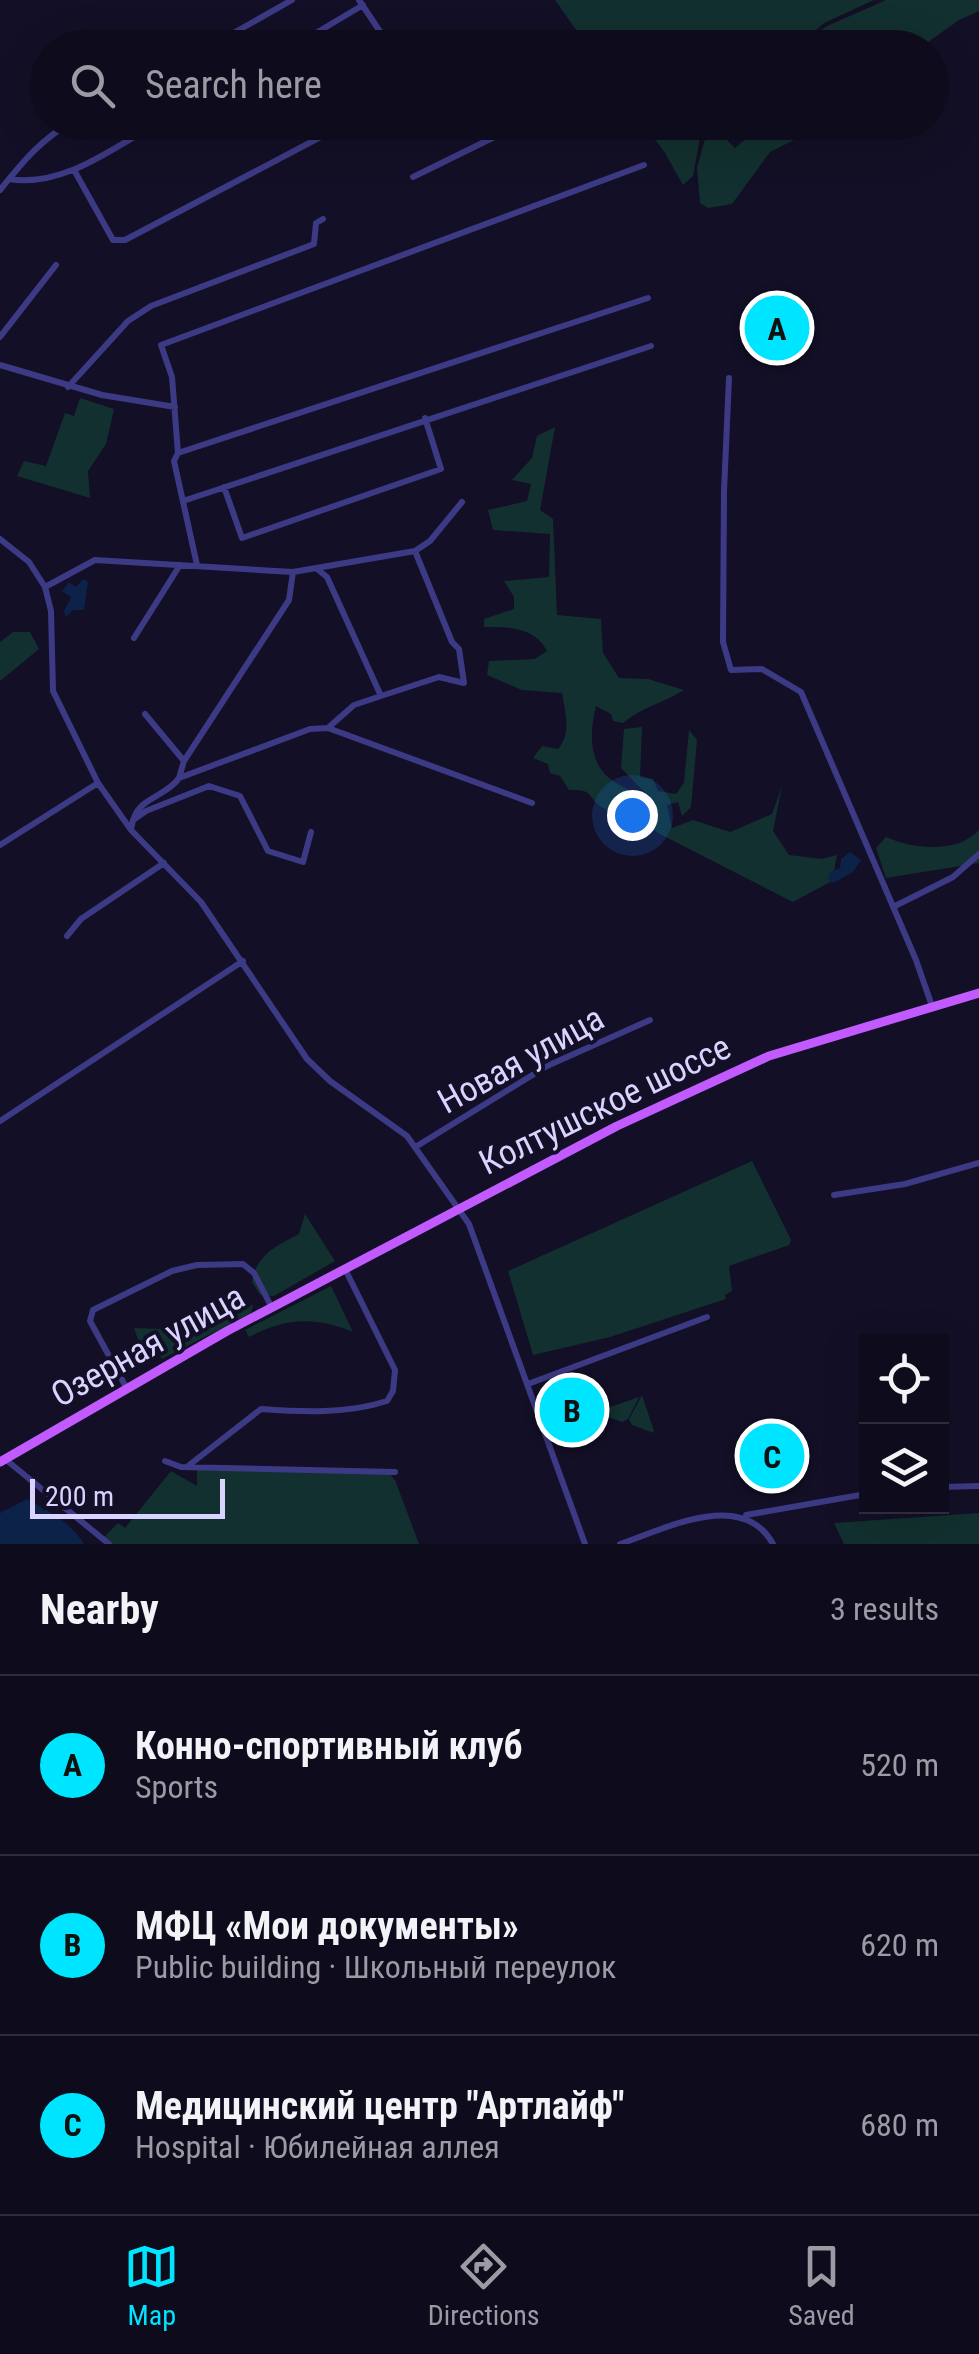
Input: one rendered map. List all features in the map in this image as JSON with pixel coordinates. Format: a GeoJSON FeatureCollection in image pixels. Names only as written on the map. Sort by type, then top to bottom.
{"type":"FeatureCollection","features":[{"type":"Feature","properties":{"kind":"main road","name":"Колтушское шоссе"},"geometry":{"type":"LineString","coordinates":[[272,1308],[574,1148],[757,1061],[825,1037],[979,993]]}},
{"type":"Feature","properties":{"kind":"main road","name":"Озерная улица"},"geometry":{"type":"LineString","coordinates":[[2,1461],[126,1387],[272,1308]]}},
{"type":"Feature","properties":{"kind":"street"},"geometry":{"type":"LineString","coordinates":[[239,30],[292,0]]}},
{"type":"Feature","properties":{"kind":"street"},"geometry":{"type":"LineString","coordinates":[[318,30],[361,2],[379,30]]}},
{"type":"Feature","properties":{"kind":"street"},"geometry":{"type":"LineString","coordinates":[[0,190],[47,140]]}},
{"type":"Feature","properties":{"kind":"street"},"geometry":{"type":"LineString","coordinates":[[9,179],[38,181],[74,170],[127,140]]}},
{"type":"Feature","properties":{"kind":"street"},"geometry":{"type":"LineString","coordinates":[[74,170],[113,240],[125,240],[316,140]]}},
{"type":"Feature","properties":{"kind":"street"},"geometry":{"type":"LineString","coordinates":[[413,177],[488,140]]}},
{"type":"Feature","properties":{"kind":"street"},"geometry":{"type":"LineString","coordinates":[[197,565],[174,460],[178,454],[172,377],[161,345],[644,164]]}},
{"type":"Feature","properties":{"kind":"street"},"geometry":{"type":"LineString","coordinates":[[68,386],[128,320],[151,306],[314,244],[316,223],[324,219]]}},
{"type":"Feature","properties":{"kind":"street"},"geometry":{"type":"LineString","coordinates":[[0,337],[56,265]]}},
{"type":"Feature","properties":{"kind":"street"},"geometry":{"type":"LineString","coordinates":[[178,454],[648,298]]}},
{"type":"Feature","properties":{"kind":"street"},"geometry":{"type":"LineString","coordinates":[[184,500],[651,346]]}},
{"type":"Feature","properties":{"kind":"street"},"geometry":{"type":"LineString","coordinates":[[0,366],[68,386],[175,407]]}},
{"type":"Feature","properties":{"kind":"street"},"geometry":{"type":"LineString","coordinates":[[729,378],[723,642],[731,670],[762,669],[802,692],[932,1006]]}},
{"type":"Feature","properties":{"kind":"street"},"geometry":{"type":"LineString","coordinates":[[224,487],[242,538],[442,469],[425,418]]}},
{"type":"Feature","properties":{"kind":"street"},"geometry":{"type":"LineString","coordinates":[[46,586],[95,560],[293,572],[416,551],[430,541],[462,502]]}},
{"type":"Feature","properties":{"kind":"street"},"geometry":{"type":"LineString","coordinates":[[0,539],[28,562],[46,586],[51,612],[54,691],[98,783],[131,830],[200,902],[318,1070],[417,1146],[468,1224],[585,1544]]}},
{"type":"Feature","properties":{"kind":"street"},"geometry":{"type":"LineString","coordinates":[[328,728],[354,705],[381,696],[438,678],[464,684],[459,649],[452,642],[416,551]]}},
{"type":"Feature","properties":{"kind":"street"},"geometry":{"type":"LineString","coordinates":[[134,638],[180,565]]}},
{"type":"Feature","properties":{"kind":"street"},"geometry":{"type":"LineString","coordinates":[[317,570],[326,578],[381,696]]}},
{"type":"Feature","properties":{"kind":"street"},"geometry":{"type":"LineString","coordinates":[[131,830],[141,805],[170,790],[179,778],[184,761],[290,600],[293,572]]}},
{"type":"Feature","properties":{"kind":"street"},"geometry":{"type":"LineString","coordinates":[[145,714],[184,761]]}},
{"type":"Feature","properties":{"kind":"street"},"geometry":{"type":"LineString","coordinates":[[179,778],[310,729],[328,728],[532,803]]}},
{"type":"Feature","properties":{"kind":"street"},"geometry":{"type":"LineString","coordinates":[[0,845],[98,783]]}},
{"type":"Feature","properties":{"kind":"street"},"geometry":{"type":"LineString","coordinates":[[133,820],[209,786],[240,796],[268,851],[303,862],[311,832]]}},
{"type":"Feature","properties":{"kind":"street"},"geometry":{"type":"LineString","coordinates":[[893,907],[953,877],[979,854]]}},
{"type":"Feature","properties":{"kind":"street"},"geometry":{"type":"LineString","coordinates":[[67,936],[80,918],[164,863]]}},
{"type":"Feature","properties":{"kind":"street"},"geometry":{"type":"LineString","coordinates":[[0,1121],[243,960]]}},
{"type":"Feature","properties":{"kind":"street","name":"Новая улица"},"geometry":{"type":"LineString","coordinates":[[417,1146],[547,1066],[650,1020]]}},
{"type":"Feature","properties":{"kind":"street"},"geometry":{"type":"LineString","coordinates":[[834,1195],[905,1184],[979,1163]]}},
{"type":"Feature","properties":{"kind":"street"},"geometry":{"type":"LineString","coordinates":[[126,1387],[90,1321],[94,1310],[167,1274],[197,1265],[249,1267],[272,1308]]}},
{"type":"Feature","properties":{"kind":"street"},"geometry":{"type":"LineString","coordinates":[[188,1466],[261,1409],[320,1412],[387,1401],[395,1370],[346,1271]]}},
{"type":"Feature","properties":{"kind":"street"},"geometry":{"type":"LineString","coordinates":[[528,1384],[707,1317]]}},
{"type":"Feature","properties":{"kind":"street"},"geometry":{"type":"LineString","coordinates":[[2,1461],[109,1544]]}},
{"type":"Feature","properties":{"kind":"street"},"geometry":{"type":"LineString","coordinates":[[165,1461],[174,1467],[394,1472]]}},
{"type":"Feature","properties":{"kind":"street"},"geometry":{"type":"LineString","coordinates":[[949,1487],[979,1486]]}},
{"type":"Feature","properties":{"kind":"street"},"geometry":{"type":"LineString","coordinates":[[746,1515],[859,1495]]}},
{"type":"Feature","properties":{"kind":"street"},"geometry":{"type":"LineString","coordinates":[[620,1544],[700,1518],[724,1515],[754,1522],[773,1544]]}},
{"type":"Feature","properties":{"kind":"green space"},"geometry":{"type":"Polygon","coordinates":[[[555,0],[874,0],[816,30],[576,30],[555,0]]]}},
{"type":"Feature","properties":{"kind":"green space"},"geometry":{"type":"Polygon","coordinates":[[[886,0],[979,0],[979,11],[945,30],[821,30],[886,0]]]}},
{"type":"Feature","properties":{"kind":"green space"},"geometry":{"type":"Polygon","coordinates":[[[655,140],[700,140],[693,176],[683,185],[655,140]]]}},
{"type":"Feature","properties":{"kind":"green space"},"geometry":{"type":"Polygon","coordinates":[[[705,140],[727,140],[735,148],[744,140],[794,140],[770,152],[732,204],[708,208],[700,203],[697,167],[705,140]]]}},
{"type":"Feature","properties":{"kind":"green space"},"geometry":{"type":"Polygon","coordinates":[[[80,398],[114,409],[106,444],[88,471],[90,498],[17,476],[24,461],[46,466],[65,413],[74,416],[80,398]]]}},
{"type":"Feature","properties":{"kind":"green space"},"geometry":{"type":"Polygon","coordinates":[[[555,427],[540,510],[553,519],[557,615],[601,619],[603,653],[619,678],[648,679],[684,690],[623,723],[613,721],[611,714],[596,706],[592,734],[597,762],[608,777],[640,803],[636,816],[606,810],[587,792],[569,790],[560,776],[550,773],[548,764],[533,758],[542,746],[558,749],[562,743],[566,722],[562,693],[522,690],[487,675],[489,661],[535,659],[547,651],[528,632],[484,627],[484,619],[514,609],[514,597],[504,581],[549,577],[550,534],[493,530],[488,510],[527,501],[531,484],[512,480],[532,458],[537,436],[555,427]]]}},
{"type":"Feature","properties":{"kind":"green space"},"geometry":{"type":"Polygon","coordinates":[[[13,632],[30,632],[39,649],[0,681],[0,642],[13,632]]]}},
{"type":"Feature","properties":{"kind":"green space"},"geometry":{"type":"Polygon","coordinates":[[[642,727],[640,777],[653,779],[658,791],[676,794],[684,783],[689,730],[697,740],[691,807],[682,816],[678,802],[667,805],[672,828],[693,820],[730,832],[772,814],[782,786],[773,831],[789,855],[822,859],[837,855],[832,881],[793,902],[658,833],[643,821],[656,804],[621,768],[624,729],[642,727]]]}},
{"type":"Feature","properties":{"kind":"green space"},"geometry":{"type":"Polygon","coordinates":[[[979,830],[979,863],[886,878],[876,848],[886,837],[934,847],[959,843],[979,830]]]}},
{"type":"Feature","properties":{"kind":"green space"},"geometry":{"type":"Polygon","coordinates":[[[752,1161],[791,1240],[789,1245],[729,1266],[732,1291],[725,1295],[726,1299],[610,1337],[533,1355],[508,1271],[752,1161]]]}},
{"type":"Feature","properties":{"kind":"green space"},"geometry":{"type":"Polygon","coordinates":[[[305,1214],[335,1261],[274,1296],[260,1295],[252,1282],[258,1265],[275,1247],[299,1234],[305,1214]]]}},
{"type":"Feature","properties":{"kind":"green space"},"geometry":{"type":"Polygon","coordinates":[[[331,1286],[353,1332],[326,1323],[300,1321],[249,1337],[245,1330],[331,1286]]]}},
{"type":"Feature","properties":{"kind":"green space"},"geometry":{"type":"Polygon","coordinates":[[[253,1305],[251,1313],[162,1359],[151,1341],[139,1342],[134,1328],[160,1329],[253,1305]]]}},
{"type":"Feature","properties":{"kind":"green space"},"geometry":{"type":"Polygon","coordinates":[[[642,1395],[654,1433],[632,1425],[629,1419],[642,1395]]]}},
{"type":"Feature","properties":{"kind":"green space"},"geometry":{"type":"Polygon","coordinates":[[[639,1397],[628,1419],[622,1422],[596,1412],[639,1397]]]}},
{"type":"Feature","properties":{"kind":"green space"},"geometry":{"type":"Polygon","coordinates":[[[197,1470],[390,1474],[419,1544],[113,1544],[104,1537],[118,1523],[125,1528],[171,1471],[197,1486],[197,1470]]]}},
{"type":"Feature","properties":{"kind":"green space"},"geometry":{"type":"Polygon","coordinates":[[[979,1513],[979,1544],[844,1544],[834,1523],[979,1513]]]}},
{"type":"Feature","properties":{"kind":"water"},"geometry":{"type":"Polygon","coordinates":[[[83,579],[88,582],[84,610],[73,610],[66,617],[64,611],[71,597],[62,591],[69,582],[76,587],[83,579]]]}},
{"type":"Feature","properties":{"kind":"water"},"geometry":{"type":"Polygon","coordinates":[[[850,852],[861,860],[853,872],[833,883],[828,880],[830,872],[840,868],[841,859],[850,852]]]}},
{"type":"Feature","properties":{"kind":"water"},"geometry":{"type":"Polygon","coordinates":[[[27,1499],[66,1524],[84,1544],[0,1544],[0,1513],[27,1499]]]}},
{"type":"Feature","properties":{"kind":"place","name":"Конно-спортивный клуб"},"geometry":{"type":"Point","coordinates":[777,328]}},
{"type":"Feature","properties":{"kind":"place","name":"МФЦ «Мои документы»"},"geometry":{"type":"Point","coordinates":[572,1410]}},
{"type":"Feature","properties":{"kind":"place","name":"Медицинский центр \"Артлайф\""},"geometry":{"type":"Point","coordinates":[772,1456]}}]}
